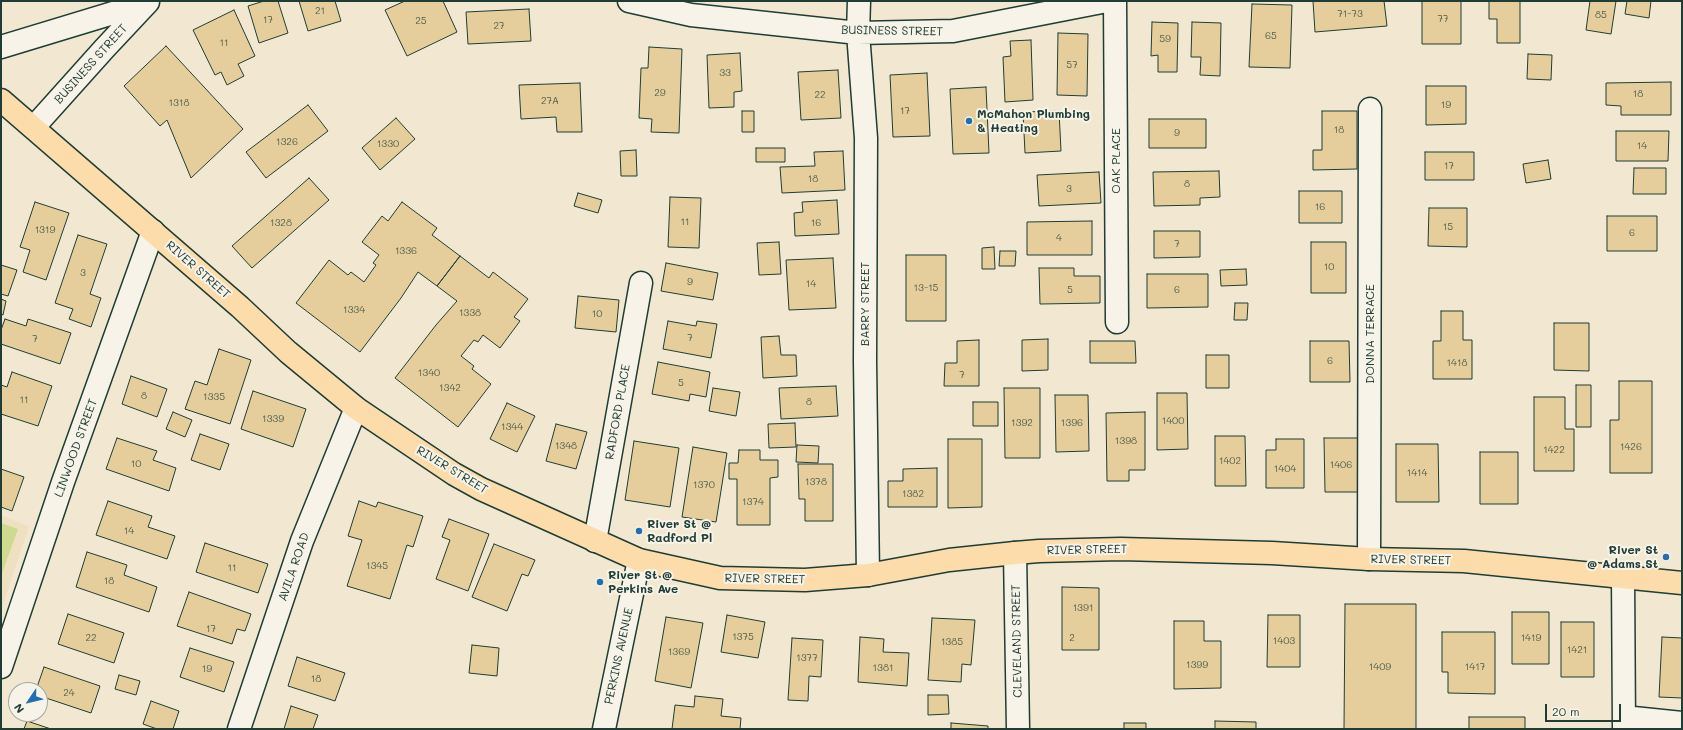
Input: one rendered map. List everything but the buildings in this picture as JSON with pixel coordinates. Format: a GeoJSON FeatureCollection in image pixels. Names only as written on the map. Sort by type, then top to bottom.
{"type":"FeatureCollection","features":[{"type":"Feature","properties":{"kind":"main road","name":"RIVER STREET"},"geometry":{"type":"LineString","coordinates":[[1,100],[154,231],[240,307],[288,352],[356,408],[454,474],[481,489],[639,560],[720,578],[805,580],[868,575],[949,560],[1040,551],[1120,549],[1272,552],[1369,559],[1464,561],[1682,583]]}},
{"type":"Feature","properties":{"kind":"street","name":"BUSINESS STREET"},"geometry":{"type":"LineString","coordinates":[[629,1],[691,15],[858,33],[953,31],[1107,1]]}},
{"type":"Feature","properties":{"kind":"street","name":"BARRY STREET"},"geometry":{"type":"LineString","coordinates":[[859,1],[858,33],[866,138],[865,361],[868,575]]}},
{"type":"Feature","properties":{"kind":"street","name":"OAK PLACE"},"geometry":{"type":"LineString","coordinates":[[1115,1],[1117,322]]}},
{"type":"Feature","properties":{"kind":"street","name":"BUSINESS STREET"},"geometry":{"type":"LineString","coordinates":[[1,47],[149,2]]}},
{"type":"Feature","properties":{"kind":"street","name":"BUSINESS STREET"},"geometry":{"type":"LineString","coordinates":[[34,127],[104,49],[149,2]]}},
{"type":"Feature","properties":{"kind":"street","name":"DONNA TERRACE"},"geometry":{"type":"LineString","coordinates":[[1369,559],[1370,109]]}},
{"type":"Feature","properties":{"kind":"street","name":"LINWOOD STREET"},"geometry":{"type":"LineString","coordinates":[[1,667],[63,482],[154,231]]}},
{"type":"Feature","properties":{"kind":"street","name":"RADFORD PLACE"},"geometry":{"type":"LineString","coordinates":[[595,541],[641,283]]}},
{"type":"Feature","properties":{"kind":"street","name":"AVILA ROAD"},"geometry":{"type":"LineString","coordinates":[[239,729],[302,541],[356,408]]}},
{"type":"Feature","properties":{"kind":"street","name":"CLEVELAND STREET"},"geometry":{"type":"LineString","coordinates":[[1015,553],[1018,729]]}},
{"type":"Feature","properties":{"kind":"street","name":"PERKINS AVENUE"},"geometry":{"type":"LineString","coordinates":[[604,729],[639,560]]}},
{"type":"Feature","properties":{"kind":"street"},"geometry":{"type":"LineString","coordinates":[[1623,576],[1624,723],[1682,723]]}},
{"type":"Feature","properties":{"kind":"shaded area"},"geometry":{"type":"Polygon","coordinates":[[[1,515],[29,526],[1,611],[1,515]]]}},
{"type":"Feature","properties":{"kind":"green space"},"geometry":{"type":"Polygon","coordinates":[[[1,523],[18,529],[1,576],[1,523]]]}},
{"type":"Feature","properties":{"kind":"place","name":"McMahon Plumbing & Heating"},"geometry":{"type":"Point","coordinates":[969,121]}},
{"type":"Feature","properties":{"kind":"place","name":"River St @ Radford Pl"},"geometry":{"type":"Point","coordinates":[639,531]}},
{"type":"Feature","properties":{"kind":"place","name":"River St @ Adams St"},"geometry":{"type":"Point","coordinates":[1666,557]}},
{"type":"Feature","properties":{"kind":"place","name":"River St @ Perkins Ave"},"geometry":{"type":"Point","coordinates":[600,582]}}]}
